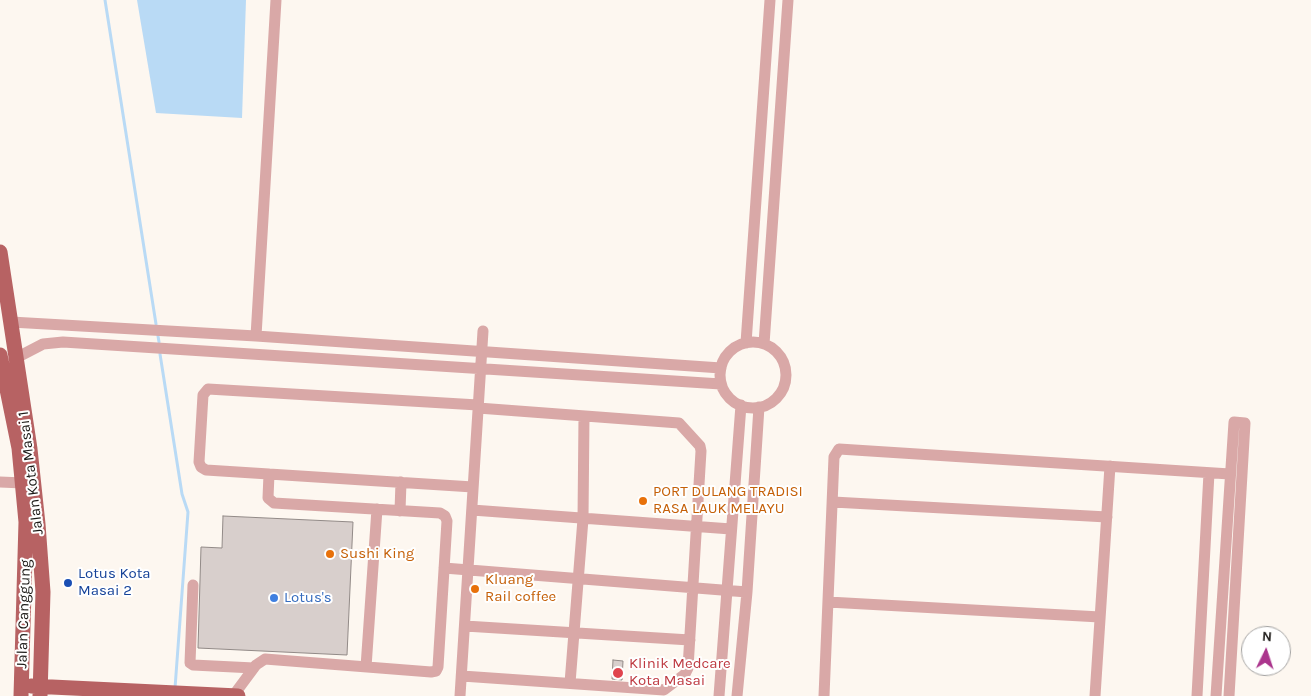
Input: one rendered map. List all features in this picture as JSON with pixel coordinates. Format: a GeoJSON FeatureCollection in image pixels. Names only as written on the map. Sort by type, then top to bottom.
{"type":"FeatureCollection","features":[{"type":"Feature","properties":{"kind":"main road","name":"Jalan Kota Masai 1"},"geometry":{"type":"LineString","coordinates":[[0,252],[30,449],[38,524],[43,635],[41,691]]}},
{"type":"Feature","properties":{"kind":"main road","name":"Jalan Canggung"},"geometry":{"type":"LineString","coordinates":[[0,355],[19,448],[27,540],[22,691]]}},
{"type":"Feature","properties":{"kind":"main road"},"geometry":{"type":"LineString","coordinates":[[43,635],[44,665],[49,674],[58,683],[85,688]]}},
{"type":"Feature","properties":{"kind":"main road"},"geometry":{"type":"LineString","coordinates":[[22,691],[85,688],[238,696]]}},
{"type":"Feature","properties":{"kind":"street"},"geometry":{"type":"LineString","coordinates":[[256,336],[276,0]]}},
{"type":"Feature","properties":{"kind":"street"},"geometry":{"type":"LineString","coordinates":[[746,343],[770,0]]}},
{"type":"Feature","properties":{"kind":"street"},"geometry":{"type":"LineString","coordinates":[[764,344],[788,0]]}},
{"type":"Feature","properties":{"kind":"street"},"geometry":{"type":"LineString","coordinates":[[11,322],[256,336],[721,368]]}},
{"type":"Feature","properties":{"kind":"street"},"geometry":{"type":"LineString","coordinates":[[460,696],[483,331]]}},
{"type":"Feature","properties":{"kind":"street"},"geometry":{"type":"LineString","coordinates":[[16,358],[43,344],[63,342],[721,384]]}},
{"type":"Feature","properties":{"kind":"street"},"geometry":{"type":"LineString","coordinates":[[746,343],[764,344],[773,349],[785,366],[786,377],[783,388],[778,396],[769,403],[759,407],[741,405],[726,393],[721,384],[721,368],[726,356],[734,348],[746,343]]}},
{"type":"Feature","properties":{"kind":"street"},"geometry":{"type":"LineString","coordinates":[[462,676],[664,690],[688,670],[701,449],[681,424],[478,406],[211,388],[206,390],[203,395],[199,462],[201,468],[206,470],[474,486]]}},
{"type":"Feature","properties":{"kind":"street"},"geometry":{"type":"LineString","coordinates":[[719,696],[730,529],[741,405]]}},
{"type":"Feature","properties":{"kind":"street"},"geometry":{"type":"LineString","coordinates":[[737,696],[747,592],[759,407]]}},
{"type":"Feature","properties":{"kind":"street"},"geometry":{"type":"LineString","coordinates":[[570,683],[583,519],[584,416]]}},
{"type":"Feature","properties":{"kind":"street"},"geometry":{"type":"LineString","coordinates":[[1216,696],[1234,422],[1245,423],[1229,696]]}},
{"type":"Feature","properties":{"kind":"street"},"geometry":{"type":"LineString","coordinates":[[824,696],[834,456],[836,452],[844,448],[1230,474]]}},
{"type":"Feature","properties":{"kind":"street"},"geometry":{"type":"LineString","coordinates":[[1095,696],[1110,466]]}},
{"type":"Feature","properties":{"kind":"street"},"geometry":{"type":"LineString","coordinates":[[1197,696],[1209,473]]}},
{"type":"Feature","properties":{"kind":"street"},"geometry":{"type":"LineString","coordinates":[[233,696],[254,668],[265,659],[431,672],[437,669],[447,521],[445,516],[440,513],[272,502],[268,495],[269,474]]}},
{"type":"Feature","properties":{"kind":"street"},"geometry":{"type":"LineString","coordinates":[[0,482],[23,483]]}},
{"type":"Feature","properties":{"kind":"street"},"geometry":{"type":"LineString","coordinates":[[400,511],[402,482]]}},
{"type":"Feature","properties":{"kind":"street"},"geometry":{"type":"LineString","coordinates":[[833,502],[1107,517]]}},
{"type":"Feature","properties":{"kind":"street"},"geometry":{"type":"LineString","coordinates":[[366,667],[377,509]]}},
{"type":"Feature","properties":{"kind":"street"},"geometry":{"type":"LineString","coordinates":[[472,510],[730,529]]}},
{"type":"Feature","properties":{"kind":"street"},"geometry":{"type":"LineString","coordinates":[[444,568],[747,592]]}},
{"type":"Feature","properties":{"kind":"street"},"geometry":{"type":"LineString","coordinates":[[193,586],[190,663],[192,665],[254,668]]}},
{"type":"Feature","properties":{"kind":"street"},"geometry":{"type":"LineString","coordinates":[[828,602],[1100,617]]}},
{"type":"Feature","properties":{"kind":"street"},"geometry":{"type":"LineString","coordinates":[[1201,625],[1233,627]]}},
{"type":"Feature","properties":{"kind":"street"},"geometry":{"type":"LineString","coordinates":[[465,626],[690,640]]}},
{"type":"Feature","properties":{"kind":"water"},"geometry":{"type":"Polygon","coordinates":[[[137,0],[246,0],[242,118],[156,113],[137,0]]]}},
{"type":"Feature","properties":{"kind":"building","name":"Lotus's"},"geometry":{"type":"Polygon","coordinates":[[[223,516],[353,522],[347,655],[198,648],[201,547],[222,548],[223,516]]]}},
{"type":"Feature","properties":{"kind":"building","name":"Klinik Medcare Kota Masai"},"geometry":{"type":"Polygon","coordinates":[[[613,660],[623,661],[622,680],[612,679],[613,660]]]}},
{"type":"Feature","properties":{"kind":"waterway"},"geometry":{"type":"LineString","coordinates":[[105,0],[156,324]]}},
{"type":"Feature","properties":{"kind":"waterway"},"geometry":{"type":"LineString","coordinates":[[158,336],[159,342]]}},
{"type":"Feature","properties":{"kind":"waterway"},"geometry":{"type":"LineString","coordinates":[[160,354],[182,494],[188,512],[175,688]]}},
{"type":"Feature","properties":{"kind":"place","name":"PORT DULANG TRADISI RASA LAUK MELAYU"},"geometry":{"type":"Point","coordinates":[643,501]}},
{"type":"Feature","properties":{"kind":"place","name":"Sushi King"},"geometry":{"type":"Point","coordinates":[330,554]}},
{"type":"Feature","properties":{"kind":"place","name":"Lotus Kota Masai 2"},"geometry":{"type":"Point","coordinates":[68,583]}},
{"type":"Feature","properties":{"kind":"place","name":"Kluang Rail coffee"},"geometry":{"type":"Point","coordinates":[475,589]}},
{"type":"Feature","properties":{"kind":"place","name":"Lotus's"},"geometry":{"type":"Point","coordinates":[274,598]}},
{"type":"Feature","properties":{"kind":"place","name":"Klinik Medcare Kota Masai"},"geometry":{"type":"Point","coordinates":[618,673]}}]}
